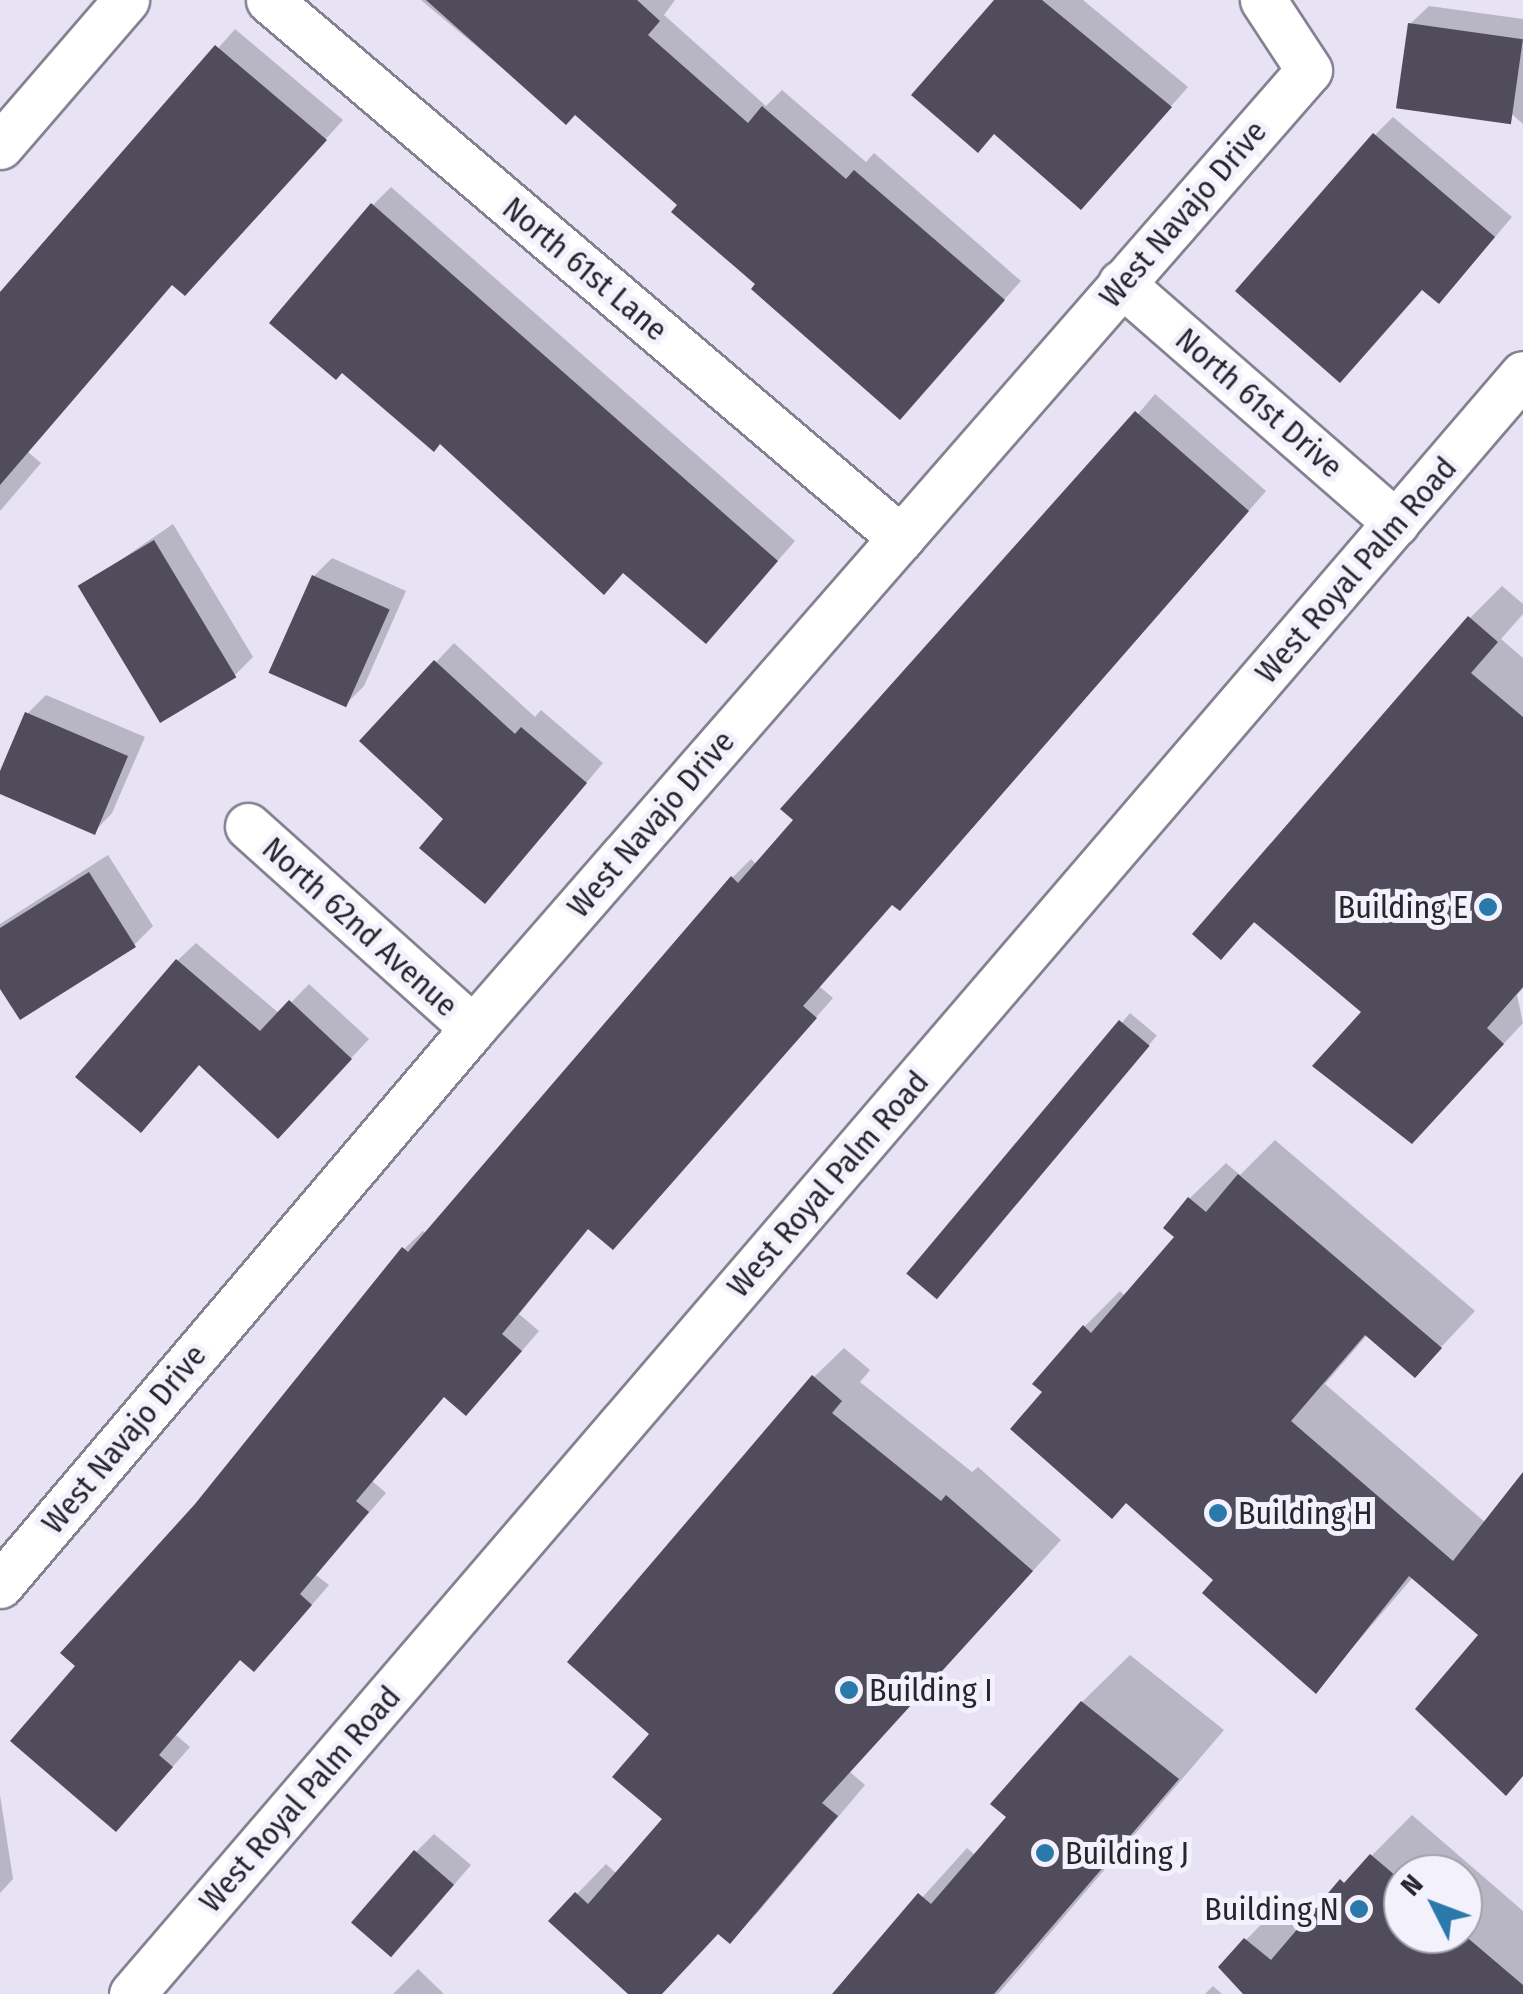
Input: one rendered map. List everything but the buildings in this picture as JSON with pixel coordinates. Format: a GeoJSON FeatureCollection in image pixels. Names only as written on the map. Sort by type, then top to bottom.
{"type":"FeatureCollection","features":[{"type":"Feature","properties":{"kind":"street"},"geometry":{"type":"LineString","coordinates":[[0,146],[126,0]]}},
{"type":"Feature","properties":{"kind":"street","name":"North 61st Lane"},"geometry":{"type":"LineString","coordinates":[[269,0],[901,538]]}},
{"type":"Feature","properties":{"kind":"street","name":"West Navajo Drive"},"geometry":{"type":"LineString","coordinates":[[0,1585],[473,1028],[1309,70],[1263,0]]}},
{"type":"Feature","properties":{"kind":"street","name":"North 61st Drive"},"geometry":{"type":"LineString","coordinates":[[1122,284],[1396,523]]}},
{"type":"Feature","properties":{"kind":"street","name":"West Royal Palm Road"},"geometry":{"type":"LineString","coordinates":[[132,1994],[1523,374]]}},
{"type":"Feature","properties":{"kind":"street","name":"North 62nd Avenue"},"geometry":{"type":"LineString","coordinates":[[248,826],[473,1028]]}},
{"type":"Feature","properties":{"kind":"place","name":"Building E"},"geometry":{"type":"Point","coordinates":[1488,907]}},
{"type":"Feature","properties":{"kind":"place","name":"Building H"},"geometry":{"type":"Point","coordinates":[1218,1513]}},
{"type":"Feature","properties":{"kind":"place","name":"Building I"},"geometry":{"type":"Point","coordinates":[849,1690]}},
{"type":"Feature","properties":{"kind":"place","name":"Building J"},"geometry":{"type":"Point","coordinates":[1045,1853]}},
{"type":"Feature","properties":{"kind":"place","name":"Building N"},"geometry":{"type":"Point","coordinates":[1359,1909]}}]}
